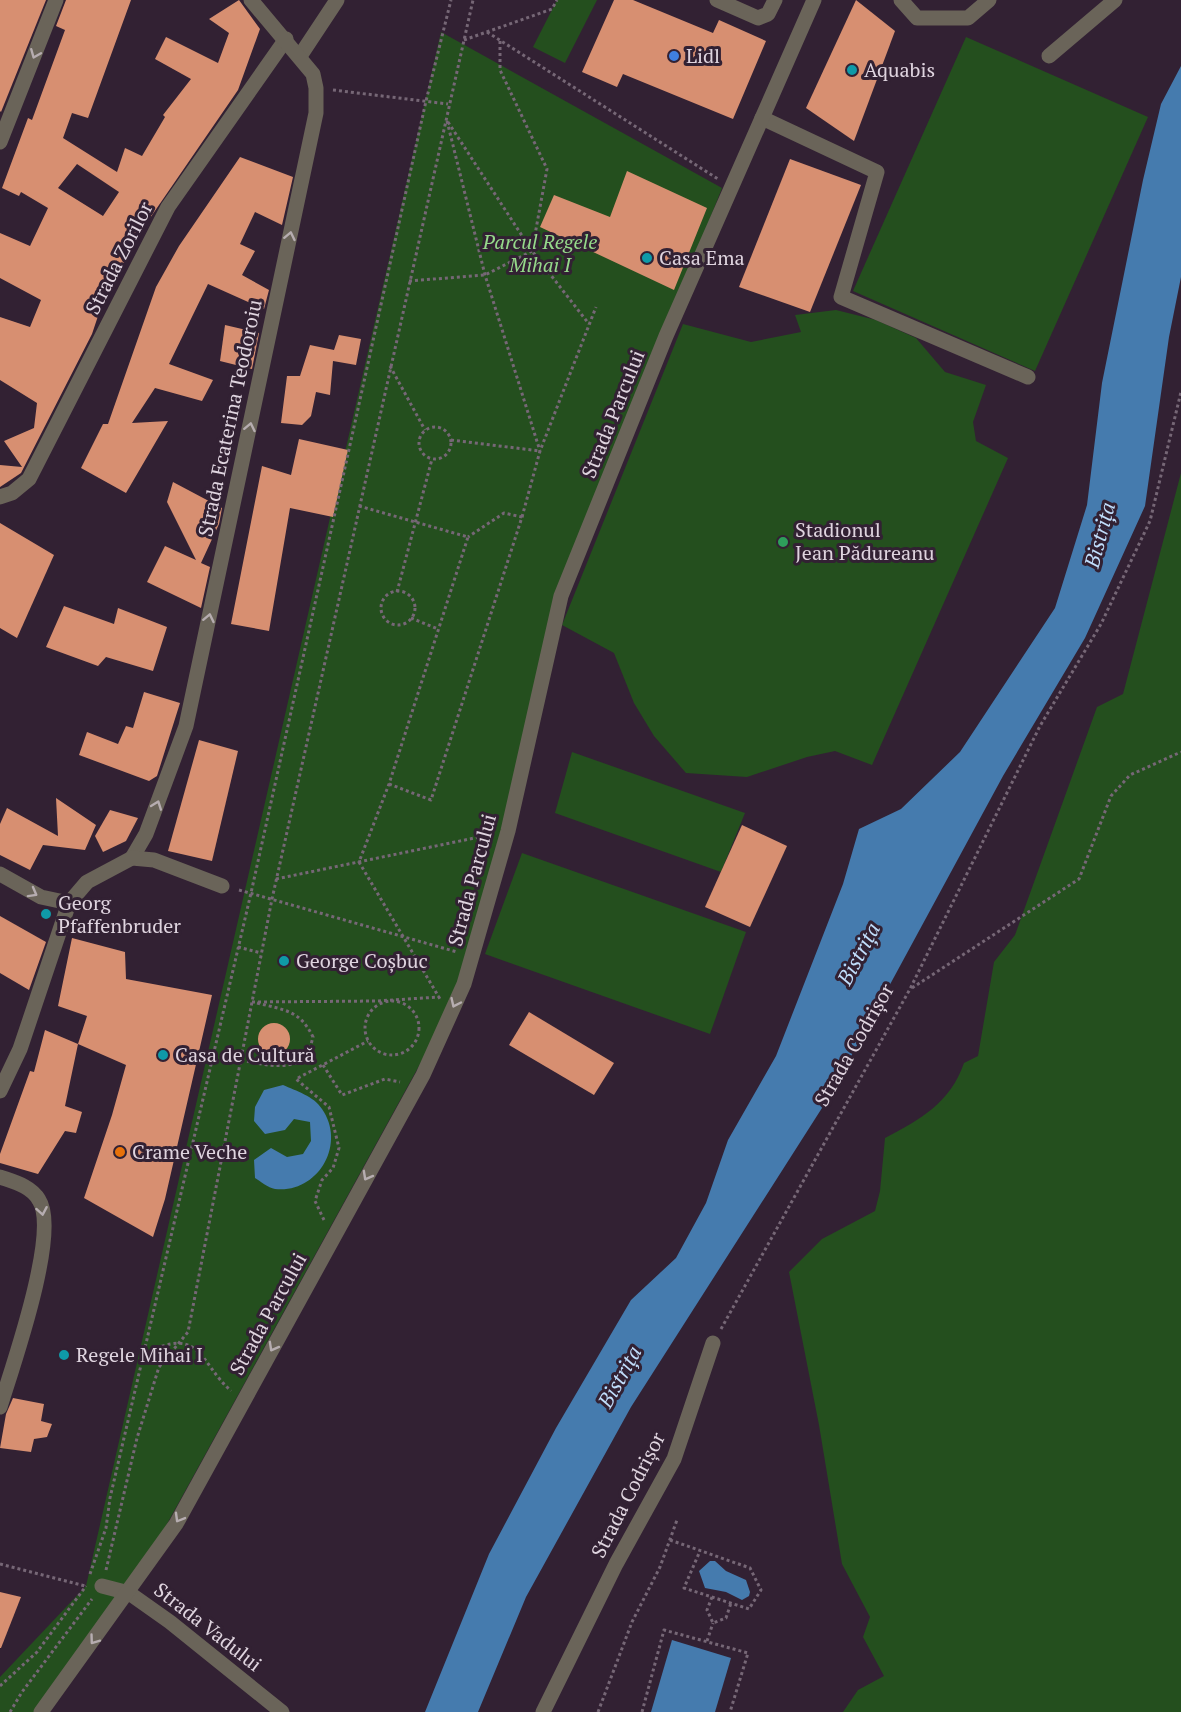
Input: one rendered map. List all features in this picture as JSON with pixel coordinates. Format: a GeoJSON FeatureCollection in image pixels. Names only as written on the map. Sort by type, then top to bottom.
{"type":"FeatureCollection","features":[{"type":"Feature","properties":{"kind":"street"},"geometry":{"type":"LineString","coordinates":[[0,142],[56,0]]}},
{"type":"Feature","properties":{"kind":"street","name":"Strada Ecaterina Teodoroiu"},"geometry":{"type":"LineString","coordinates":[[132,858],[146,834],[186,726],[316,113],[316,88],[313,74],[251,0]]}},
{"type":"Feature","properties":{"kind":"street"},"geometry":{"type":"LineString","coordinates":[[300,56],[338,0]]}},
{"type":"Feature","properties":{"kind":"street"},"geometry":{"type":"LineString","coordinates":[[717,0],[758,18],[768,14],[775,0]]}},
{"type":"Feature","properties":{"kind":"street","name":"Strada Parcului"},"geometry":{"type":"LineString","coordinates":[[41,1712],[129,1593],[176,1524],[414,1091],[450,1015],[475,952],[508,831],[561,596],[666,336],[814,0]]}},
{"type":"Feature","properties":{"kind":"street"},"geometry":{"type":"LineString","coordinates":[[901,0],[917,18],[968,18],[989,0]]}},
{"type":"Feature","properties":{"kind":"street"},"geometry":{"type":"LineString","coordinates":[[1049,56],[1115,0]]}},
{"type":"Feature","properties":{"kind":"street","name":"Strada Zorilor"},"geometry":{"type":"LineString","coordinates":[[0,497],[12,493],[29,479],[168,207],[286,39]]}},
{"type":"Feature","properties":{"kind":"street"},"geometry":{"type":"LineString","coordinates":[[762,118],[877,172],[841,297],[1028,377]]}},
{"type":"Feature","properties":{"kind":"street"},"geometry":{"type":"LineString","coordinates":[[0,1091],[21,1049],[69,903],[87,882],[132,858],[154,860],[222,886]]}},
{"type":"Feature","properties":{"kind":"street"},"geometry":{"type":"LineString","coordinates":[[0,874],[41,897],[69,903]]}},
{"type":"Feature","properties":{"kind":"street"},"geometry":{"type":"LineString","coordinates":[[0,1178],[30,1190],[41,1201],[45,1233],[32,1303],[0,1407]]}},
{"type":"Feature","properties":{"kind":"street","name":"Strada Codrișor"},"geometry":{"type":"LineString","coordinates":[[543,1712],[616,1564],[674,1459],[713,1343]]}},
{"type":"Feature","properties":{"kind":"street","name":"Strada Vadului"},"geometry":{"type":"LineString","coordinates":[[102,1586],[129,1593],[170,1622],[282,1712]]}},
{"type":"Feature","properties":{"kind":"path"},"geometry":{"type":"LineString","coordinates":[[0,1686],[37,1652],[86,1586],[106,1528],[110,1498],[251,893],[426,101],[451,0]]}},
{"type":"Feature","properties":{"kind":"path"},"geometry":{"type":"LineString","coordinates":[[10,1712],[22,1692],[102,1586],[137,1438],[159,1367],[188,1332],[276,879],[408,281],[473,0]]}},
{"type":"Feature","properties":{"kind":"path"},"geometry":{"type":"LineString","coordinates":[[464,40],[552,9],[557,0]]}},
{"type":"Feature","properties":{"kind":"path"},"geometry":{"type":"LineString","coordinates":[[487,32],[732,188]]}},
{"type":"Feature","properties":{"kind":"path"},"geometry":{"type":"LineString","coordinates":[[500,40],[500,70],[547,169],[532,251]]}},
{"type":"Feature","properties":{"kind":"path"},"geometry":{"type":"LineString","coordinates":[[316,88],[448,104]]}},
{"type":"Feature","properties":{"kind":"path"},"geometry":{"type":"LineString","coordinates":[[446,118],[532,251],[590,324]]}},
{"type":"Feature","properties":{"kind":"path"},"geometry":{"type":"LineString","coordinates":[[446,118],[485,275],[540,452]]}},
{"type":"Feature","properties":{"kind":"path"},"geometry":{"type":"LineString","coordinates":[[408,281],[485,275],[532,251]]}},
{"type":"Feature","properties":{"kind":"path"},"geometry":{"type":"LineString","coordinates":[[389,784],[431,800],[522,517],[540,452],[596,307]]}},
{"type":"Feature","properties":{"kind":"path"},"geometry":{"type":"LineString","coordinates":[[390,366],[425,430]]}},
{"type":"Feature","properties":{"kind":"path","name":"Strada Codrișor"},"geometry":{"type":"LineString","coordinates":[[713,1343],[816,1154],[910,989],[1040,726],[1101,624],[1150,521],[1181,392]]}},
{"type":"Feature","properties":{"kind":"path"},"geometry":{"type":"LineString","coordinates":[[425,430],[441,428],[451,440],[540,452]]}},
{"type":"Feature","properties":{"kind":"path"},"geometry":{"type":"LineString","coordinates":[[425,430],[418,444],[422,454],[432,459],[447,454],[451,440]]}},
{"type":"Feature","properties":{"kind":"path"},"geometry":{"type":"LineString","coordinates":[[398,592],[432,459]]}},
{"type":"Feature","properties":{"kind":"path"},"geometry":{"type":"LineString","coordinates":[[359,506],[468,537]]}},
{"type":"Feature","properties":{"kind":"path"},"geometry":{"type":"LineString","coordinates":[[359,862],[389,784],[468,537],[504,513],[522,517]]}},
{"type":"Feature","properties":{"kind":"path"},"geometry":{"type":"LineString","coordinates":[[398,592],[411,598],[414,608],[411,618],[397,625],[383,616],[383,600],[392,593],[398,592]]}},
{"type":"Feature","properties":{"kind":"path"},"geometry":{"type":"LineString","coordinates":[[411,618],[438,629]]}},
{"type":"Feature","properties":{"kind":"path"},"geometry":{"type":"LineString","coordinates":[[910,989],[1079,879],[1111,796],[1130,775],[1181,752]]}},
{"type":"Feature","properties":{"kind":"path"},"geometry":{"type":"LineString","coordinates":[[276,879],[508,831]]}},
{"type":"Feature","properties":{"kind":"path"},"geometry":{"type":"LineString","coordinates":[[359,862],[450,1015]]}},
{"type":"Feature","properties":{"kind":"path"},"geometry":{"type":"LineString","coordinates":[[251,893],[402,936],[475,952]]}},
{"type":"Feature","properties":{"kind":"path"},"geometry":{"type":"LineString","coordinates":[[238,946],[261,953]]}},
{"type":"Feature","properties":{"kind":"path"},"geometry":{"type":"LineString","coordinates":[[252,1002],[388,1001],[439,997]]}},
{"type":"Feature","properties":{"kind":"path"},"geometry":{"type":"LineString","coordinates":[[388,1001],[406,1004],[413,1010],[420,1028],[419,1037],[407,1052],[399,1055],[380,1053],[368,1041],[365,1033],[368,1016],[380,1004],[388,1001]]}},
{"type":"Feature","properties":{"kind":"path"},"geometry":{"type":"LineString","coordinates":[[241,1060],[277,1067],[294,1065],[307,1059],[313,1037],[306,1023],[293,1013],[252,1002]]}},
{"type":"Feature","properties":{"kind":"path"},"geometry":{"type":"LineString","coordinates":[[336,1232],[322,1217],[315,1201],[322,1180],[333,1168],[339,1149],[335,1128],[329,1107],[296,1079],[368,1041]]}},
{"type":"Feature","properties":{"kind":"path"},"geometry":{"type":"LineString","coordinates":[[323,1065],[342,1095],[385,1079],[398,1081],[414,1091]]}},
{"type":"Feature","properties":{"kind":"path"},"geometry":{"type":"LineString","coordinates":[[145,1353],[161,1345],[192,1346],[202,1353],[220,1381],[243,1402]]}},
{"type":"Feature","properties":{"kind":"path"},"geometry":{"type":"LineString","coordinates":[[598,1712],[632,1622],[660,1567],[677,1520]]}},
{"type":"Feature","properties":{"kind":"path"},"geometry":{"type":"LineString","coordinates":[[670,1540],[750,1568],[760,1590],[749,1609],[684,1588],[700,1551]]}},
{"type":"Feature","properties":{"kind":"path"},"geometry":{"type":"LineString","coordinates":[[0,1564],[86,1586]]}},
{"type":"Feature","properties":{"kind":"path"},"geometry":{"type":"LineString","coordinates":[[707,1641],[713,1623],[707,1610],[712,1597]]}},
{"type":"Feature","properties":{"kind":"path"},"geometry":{"type":"LineString","coordinates":[[713,1623],[726,1618],[731,1603]]}},
{"type":"Feature","properties":{"kind":"path"},"geometry":{"type":"LineString","coordinates":[[642,1712],[664,1630],[748,1653],[730,1712]]}},
{"type":"Feature","properties":{"kind":"green space"},"geometry":{"type":"Polygon","coordinates":[[[557,0],[597,0],[565,63],[533,47],[557,0]]]}},
{"type":"Feature","properties":{"kind":"green space","name":"Parcul Regele Mihai I"},"geometry":{"type":"Polygon","coordinates":[[[441,32],[722,188],[561,596],[464,984],[129,1593],[47,1712],[0,1712],[0,1677],[86,1586],[441,32]]]}},
{"type":"Feature","properties":{"kind":"green space"},"geometry":{"type":"Polygon","coordinates":[[[966,37],[1148,117],[1035,371],[853,291],[966,37]]]}},
{"type":"Feature","properties":{"kind":"green space","name":"Stadionul Jean Pădureanu"},"geometry":{"type":"Polygon","coordinates":[[[836,310],[876,320],[916,338],[945,372],[986,385],[973,422],[976,441],[1008,458],[872,765],[835,751],[807,757],[747,777],[686,773],[654,736],[634,703],[614,653],[562,625],[683,324],[751,342],[801,332],[795,315],[836,310]]]}},
{"type":"Feature","properties":{"kind":"green space"},"geometry":{"type":"Polygon","coordinates":[[[1181,473],[1181,1712],[843,1712],[858,1690],[884,1676],[863,1637],[870,1617],[842,1564],[819,1425],[789,1272],[822,1239],[875,1211],[880,1191],[885,1138],[911,1124],[933,1108],[951,1089],[964,1063],[978,1056],[994,962],[1015,935],[1097,707],[1123,694],[1181,473]]]}},
{"type":"Feature","properties":{"kind":"green space"},"geometry":{"type":"Polygon","coordinates":[[[572,752],[745,813],[721,872],[555,813],[572,752]]]}},
{"type":"Feature","properties":{"kind":"green space"},"geometry":{"type":"Polygon","coordinates":[[[522,853],[746,932],[710,1034],[485,954],[522,853]]]}},
{"type":"Feature","properties":{"kind":"water","name":"Bistrița"},"geometry":{"type":"Polygon","coordinates":[[[1181,66],[1181,277],[1169,337],[1145,506],[1085,638],[1003,776],[829,1097],[631,1407],[526,1597],[478,1712],[425,1712],[489,1554],[556,1428],[631,1300],[676,1258],[706,1203],[728,1140],[776,1056],[843,884],[859,829],[901,809],[960,752],[1055,608],[1087,505],[1102,383],[1143,180],[1161,104],[1181,66]]]}},
{"type":"Feature","properties":{"kind":"water"},"geometry":{"type":"Polygon","coordinates":[[[283,1085],[304,1094],[319,1104],[329,1123],[331,1137],[324,1164],[315,1175],[304,1184],[275,1189],[255,1178],[254,1160],[271,1148],[287,1157],[303,1154],[311,1141],[310,1122],[294,1119],[285,1130],[265,1134],[254,1121],[255,1107],[264,1090],[283,1085]]]}},
{"type":"Feature","properties":{"kind":"water"},"geometry":{"type":"Polygon","coordinates":[[[710,1561],[715,1561],[726,1571],[746,1580],[749,1596],[742,1600],[726,1592],[705,1588],[699,1571],[710,1561]]]}},
{"type":"Feature","properties":{"kind":"water"},"geometry":{"type":"Polygon","coordinates":[[[672,1640],[731,1658],[715,1712],[651,1712],[672,1640]]]}},
{"type":"Feature","properties":{"kind":"building"},"geometry":{"type":"Polygon","coordinates":[[[0,0],[46,0],[1,112],[0,111],[0,0]]]}},
{"type":"Feature","properties":{"kind":"building"},"geometry":{"type":"Polygon","coordinates":[[[66,0],[131,0],[88,118],[72,113],[63,138],[117,172],[125,148],[142,156],[165,117],[163,115],[191,79],[155,59],[166,37],[218,63],[229,33],[209,19],[239,0],[260,29],[238,90],[137,237],[100,310],[92,334],[21,473],[0,487],[0,465],[22,467],[4,441],[34,428],[37,403],[0,380],[0,317],[30,327],[41,300],[0,278],[0,233],[30,246],[48,208],[21,192],[19,196],[2,188],[28,118],[32,120],[65,30],[56,26],[66,0]],[[77,164],[58,188],[103,216],[119,192],[77,164]]]}},
{"type":"Feature","properties":{"kind":"building","name":"Lidl"},"geometry":{"type":"Polygon","coordinates":[[[614,0],[633,0],[713,33],[719,20],[766,41],[733,119],[623,74],[617,87],[582,72],[614,0]]]}},
{"type":"Feature","properties":{"kind":"building","name":"Aquabis"},"geometry":{"type":"Polygon","coordinates":[[[856,0],[895,31],[854,141],[806,108],[856,0]]]}},
{"type":"Feature","properties":{"kind":"building"},"geometry":{"type":"Polygon","coordinates":[[[240,157],[293,177],[282,225],[255,212],[240,244],[255,251],[242,275],[269,290],[264,309],[208,284],[169,364],[213,380],[202,401],[155,388],[132,423],[168,421],[126,493],[81,468],[103,424],[108,424],[156,287],[179,246],[240,157]]]}},
{"type":"Feature","properties":{"kind":"building"},"geometry":{"type":"Polygon","coordinates":[[[790,159],[861,185],[810,312],[739,287],[790,159]]]}},
{"type":"Feature","properties":{"kind":"building","name":"Casa Ema"},"geometry":{"type":"Polygon","coordinates":[[[627,171],[707,208],[674,290],[540,227],[554,195],[610,217],[627,171]]]}},
{"type":"Feature","properties":{"kind":"building"},"geometry":{"type":"Polygon","coordinates":[[[225,325],[259,333],[252,369],[220,361],[225,325]]]}},
{"type":"Feature","properties":{"kind":"building"},"geometry":{"type":"Polygon","coordinates":[[[339,335],[361,339],[356,365],[333,361],[330,395],[316,392],[311,416],[302,425],[281,423],[287,376],[300,376],[310,345],[334,350],[339,335]]]}},
{"type":"Feature","properties":{"kind":"building"},"geometry":{"type":"Polygon","coordinates":[[[299,439],[348,450],[333,517],[290,508],[269,631],[231,624],[262,466],[291,475],[299,439]]]}},
{"type":"Feature","properties":{"kind":"building"},"geometry":{"type":"Polygon","coordinates":[[[173,482],[222,508],[219,524],[201,563],[210,567],[201,608],[147,582],[165,546],[196,560],[167,502],[173,482]]]}},
{"type":"Feature","properties":{"kind":"building"},"geometry":{"type":"Polygon","coordinates":[[[0,523],[54,555],[17,638],[0,628],[0,523]]]}},
{"type":"Feature","properties":{"kind":"building"},"geometry":{"type":"Polygon","coordinates":[[[64,606],[114,624],[118,608],[167,627],[153,671],[106,657],[98,666],[46,647],[64,606]]]}},
{"type":"Feature","properties":{"kind":"building"},"geometry":{"type":"Polygon","coordinates":[[[144,692],[180,703],[157,776],[149,781],[79,755],[87,732],[118,744],[126,726],[133,728],[144,692]]]}},
{"type":"Feature","properties":{"kind":"building"},"geometry":{"type":"Polygon","coordinates":[[[199,740],[238,751],[212,861],[168,851],[199,740]]]}},
{"type":"Feature","properties":{"kind":"building"},"geometry":{"type":"Polygon","coordinates":[[[56,798],[96,825],[85,850],[43,845],[30,870],[0,855],[0,824],[7,808],[58,836],[56,798]]]}},
{"type":"Feature","properties":{"kind":"building"},"geometry":{"type":"Polygon","coordinates":[[[110,810],[138,818],[126,841],[103,852],[95,836],[110,810]]]}},
{"type":"Feature","properties":{"kind":"building"},"geometry":{"type":"Polygon","coordinates":[[[742,825],[787,846],[750,927],[705,907],[742,825]]]}},
{"type":"Feature","properties":{"kind":"building"},"geometry":{"type":"Polygon","coordinates":[[[0,916],[46,942],[29,990],[0,973],[0,916]]]}},
{"type":"Feature","properties":{"kind":"building"},"geometry":{"type":"Polygon","coordinates":[[[72,938],[125,952],[126,979],[212,995],[165,1199],[153,1237],[84,1198],[126,1065],[78,1044],[87,1016],[58,1006],[72,938]]]}},
{"type":"Feature","properties":{"kind":"building"},"geometry":{"type":"Polygon","coordinates":[[[529,1012],[614,1063],[594,1095],[509,1045],[529,1012]]]}},
{"type":"Feature","properties":{"kind":"building"},"geometry":{"type":"Polygon","coordinates":[[[274,1023],[285,1028],[290,1039],[285,1050],[274,1055],[263,1050],[258,1039],[263,1028],[274,1023]]]}},
{"type":"Feature","properties":{"kind":"building"},"geometry":{"type":"Polygon","coordinates":[[[45,1030],[78,1044],[65,1106],[82,1112],[76,1133],[65,1131],[38,1174],[0,1163],[0,1154],[30,1071],[34,1072],[45,1030]]]}},
{"type":"Feature","properties":{"kind":"building"},"geometry":{"type":"Polygon","coordinates":[[[13,1398],[44,1404],[41,1421],[52,1424],[47,1437],[34,1439],[31,1452],[0,1448],[6,1414],[13,1398]]]}},
{"type":"Feature","properties":{"kind":"building"},"geometry":{"type":"Polygon","coordinates":[[[0,1592],[21,1597],[1,1648],[0,1648],[0,1592]]]}},
{"type":"Feature","properties":{"kind":"place","name":"Lidl"},"geometry":{"type":"Point","coordinates":[674,56]}},
{"type":"Feature","properties":{"kind":"place","name":"Aquabis"},"geometry":{"type":"Point","coordinates":[852,70]}},
{"type":"Feature","properties":{"kind":"place","name":"Casa Ema"},"geometry":{"type":"Point","coordinates":[647,258]}},
{"type":"Feature","properties":{"kind":"place","name":"Stadionul Jean Pădureanu"},"geometry":{"type":"Point","coordinates":[783,542]}},
{"type":"Feature","properties":{"kind":"place","name":"Georg Pfaffenbruder"},"geometry":{"type":"Point","coordinates":[46,914]}},
{"type":"Feature","properties":{"kind":"place","name":"George Coșbuc"},"geometry":{"type":"Point","coordinates":[284,961]}},
{"type":"Feature","properties":{"kind":"place","name":"Casa de Cultură"},"geometry":{"type":"Point","coordinates":[163,1055]}},
{"type":"Feature","properties":{"kind":"place","name":"Crame Veche"},"geometry":{"type":"Point","coordinates":[120,1152]}},
{"type":"Feature","properties":{"kind":"place","name":"Regele Mihai I"},"geometry":{"type":"Point","coordinates":[64,1355]}}]}
